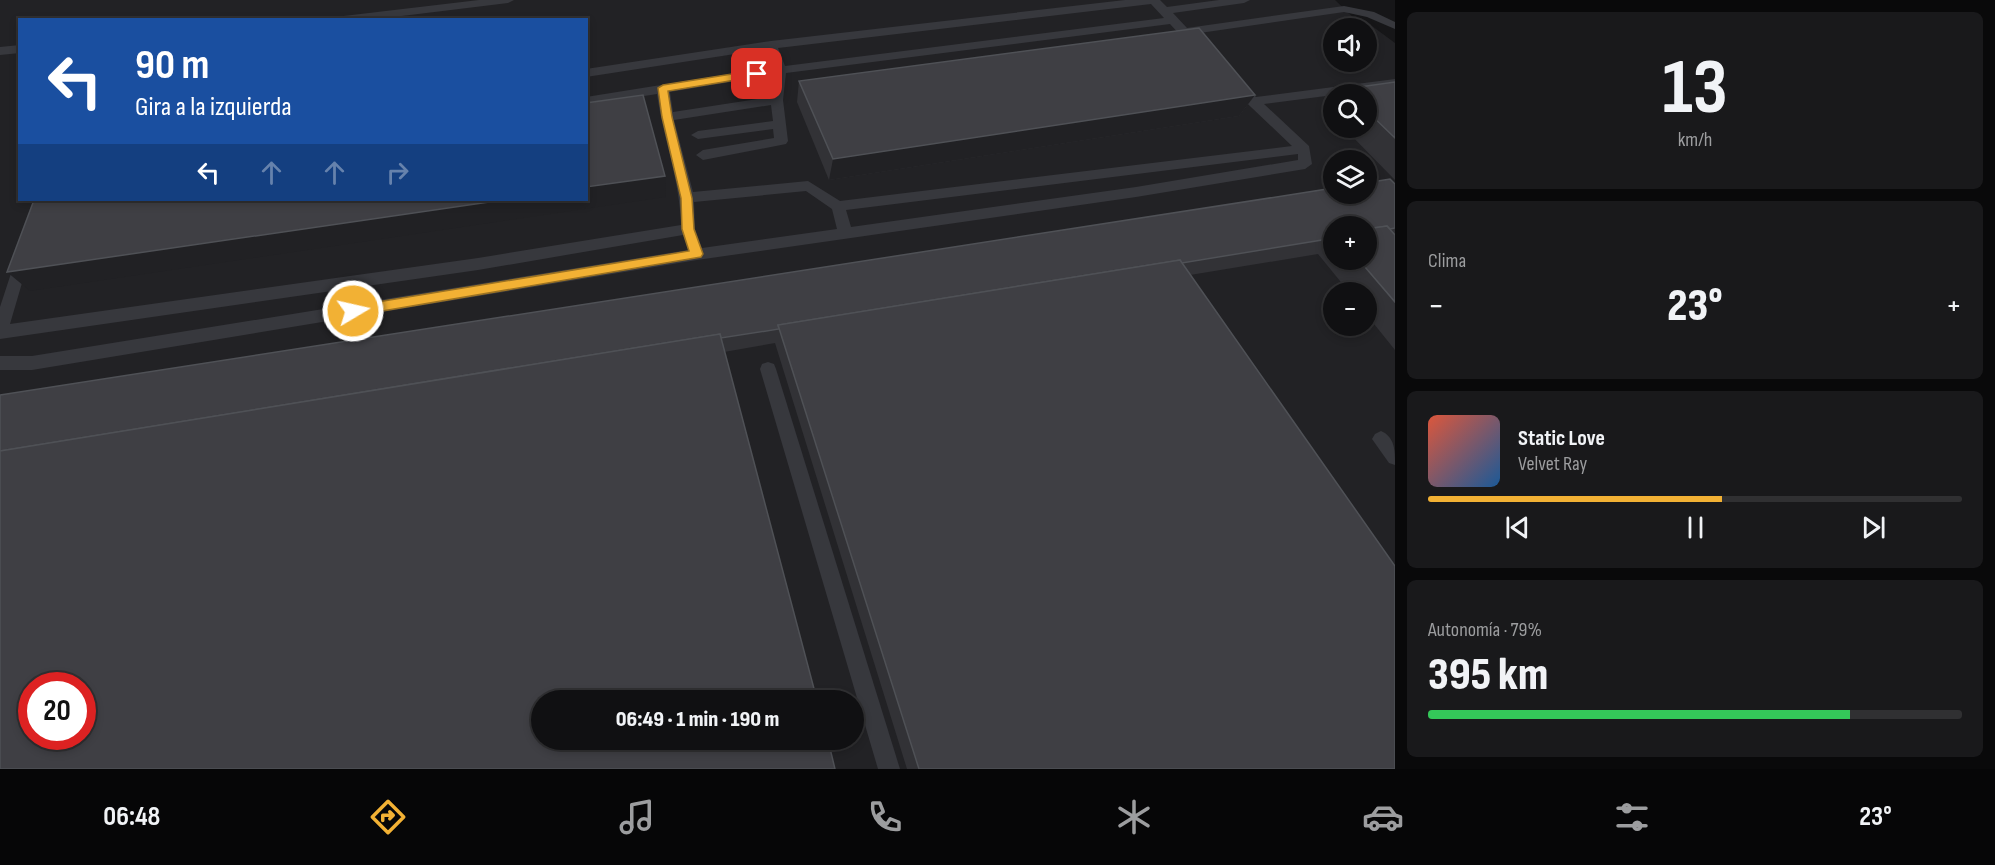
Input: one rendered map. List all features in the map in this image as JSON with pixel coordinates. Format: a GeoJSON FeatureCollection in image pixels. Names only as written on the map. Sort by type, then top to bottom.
{"type":"FeatureCollection","features":[{"type":"Feature","properties":{"kind":"lane"},"geometry":{"type":"LineString","coordinates":[[387,15],[400,0]]}},
{"type":"Feature","properties":{"kind":"lane"},"geometry":{"type":"LineString","coordinates":[[356,18],[508,0]]}},
{"type":"Feature","properties":{"kind":"lane"},"geometry":{"type":"LineString","coordinates":[[588,73],[771,45],[1154,0],[1207,55]]}},
{"type":"Feature","properties":{"kind":"lane"},"geometry":{"type":"LineString","coordinates":[[588,101],[780,70],[1168,16],[1244,0]]}},
{"type":"Feature","properties":{"kind":"lane"},"geometry":{"type":"LineString","coordinates":[[1184,32],[1344,9],[1370,14],[1395,26]]}},
{"type":"Feature","properties":{"kind":"lane"},"geometry":{"type":"LineString","coordinates":[[703,155],[781,141],[777,100],[780,70],[771,45]]}},
{"type":"Feature","properties":{"kind":"lane"},"geometry":{"type":"LineString","coordinates":[[0,51],[18,49]]}},
{"type":"Feature","properties":{"kind":"lane"},"geometry":{"type":"LineString","coordinates":[[0,363],[32,363],[697,254],[1136,192],[1305,164],[1304,149],[1251,102],[1221,71]]}},
{"type":"Feature","properties":{"kind":"lane"},"geometry":{"type":"LineString","coordinates":[[1251,102],[1395,83]]}},
{"type":"Feature","properties":{"kind":"lane"},"geometry":{"type":"LineString","coordinates":[[663,88],[667,117],[687,198],[688,229],[697,254]]}},
{"type":"Feature","properties":{"kind":"lane"},"geometry":{"type":"LineString","coordinates":[[667,117],[777,100]]}},
{"type":"Feature","properties":{"kind":"lane"},"geometry":{"type":"LineString","coordinates":[[698,135],[779,124]]}},
{"type":"Feature","properties":{"kind":"lane"},"geometry":{"type":"LineString","coordinates":[[838,206],[1304,149]]}},
{"type":"Feature","properties":{"kind":"lane"},"geometry":{"type":"LineString","coordinates":[[687,198],[808,186],[838,206],[846,234]]}},
{"type":"Feature","properties":{"kind":"lane"},"geometry":{"type":"LineString","coordinates":[[27,244],[0,333],[478,264],[688,229]]}},
{"type":"Feature","properties":{"kind":"lane"},"geometry":{"type":"LineString","coordinates":[[768,369],[889,769]]}},
{"type":"Feature","properties":{"kind":"lane"},"geometry":{"type":"LineString","coordinates":[[1381,440],[1395,457]]}},
{"type":"Feature","properties":{"kind":"shaded area"},"geometry":{"type":"Polygon","coordinates":[[[0,0],[1335,0],[1354,18],[1323,18],[1323,72],[1377,72],[1377,30],[1395,43],[1395,769],[0,769],[0,0]]]}},
{"type":"Feature","properties":{"kind":"building"},"geometry":{"type":"Polygon","coordinates":[[[1199,28],[1255,95],[833,159],[799,81],[1199,28]]]}},
{"type":"Feature","properties":{"kind":"building"},"geometry":{"type":"Polygon","coordinates":[[[1395,82],[1395,138],[1377,121],[1377,85],[1395,82]]]}},
{"type":"Feature","properties":{"kind":"building"},"geometry":{"type":"Polygon","coordinates":[[[643,95],[665,176],[588,187],[588,103],[643,95]]]}},
{"type":"Feature","properties":{"kind":"building"},"geometry":{"type":"Polygon","coordinates":[[[1390,179],[1395,184],[1395,228],[1377,227],[1377,216],[1323,216],[1323,240],[1182,263],[1180,260],[778,325],[779,329],[721,338],[720,334],[0,451],[0,395],[1323,190],[1323,204],[1377,204],[1377,181],[1390,179]]]}},
{"type":"Feature","properties":{"kind":"building"},"geometry":{"type":"Polygon","coordinates":[[[34,201],[496,201],[7,272],[34,201]]]}},
{"type":"Feature","properties":{"kind":"building"},"geometry":{"type":"Polygon","coordinates":[[[1387,226],[1395,235],[1395,302],[1368,270],[1377,270],[1377,227],[1387,226]]]}},
{"type":"Feature","properties":{"kind":"building"},"geometry":{"type":"Polygon","coordinates":[[[1180,260],[1395,566],[1395,769],[919,769],[778,325],[1180,260]]]}},
{"type":"Feature","properties":{"kind":"building"},"geometry":{"type":"Polygon","coordinates":[[[720,334],[814,690],[531,690],[531,750],[830,750],[835,769],[0,769],[0,451],[720,334]]]}},
{"type":"Feature","properties":{"kind":"route"},"geometry":{"type":"LineString","coordinates":[[353,311],[697,254],[688,229],[687,198],[667,117],[663,88],[757,74]]}}]}
